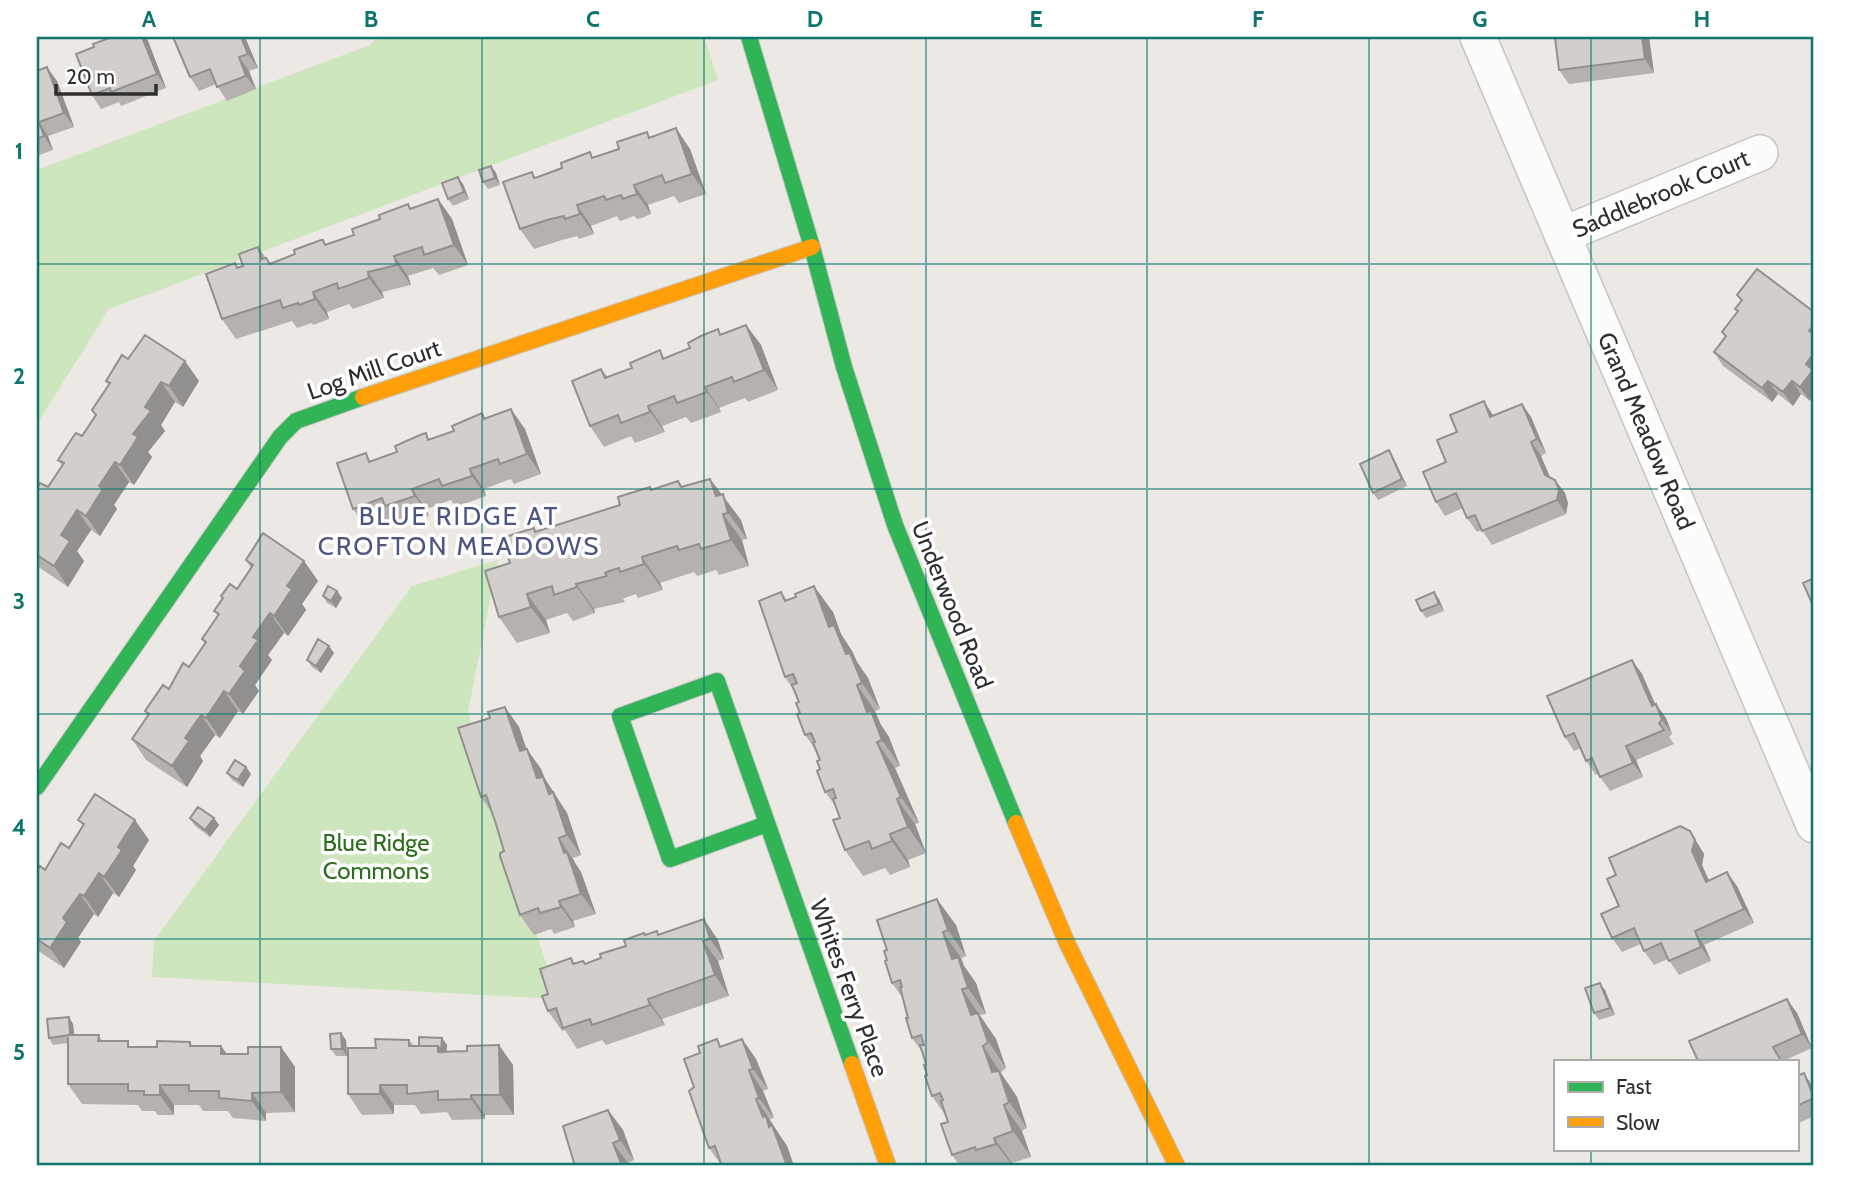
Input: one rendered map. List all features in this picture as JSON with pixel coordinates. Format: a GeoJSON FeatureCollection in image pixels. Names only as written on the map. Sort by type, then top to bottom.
{"type":"FeatureCollection","features":[{"type":"Feature","properties":{"kind":"street","name":"Underwood Road"},"geometry":{"type":"LineString","coordinates":[[749,37],[812,247],[844,367],[895,525],[1012,815],[1067,943],[1177,1166]]}},
{"type":"Feature","properties":{"kind":"street","name":"Grand Meadow Road"},"geometry":{"type":"LineString","coordinates":[[1478,37],[1814,825]]}},
{"type":"Feature","properties":{"kind":"street","name":"Saddlebrook Court"},"geometry":{"type":"LineString","coordinates":[[1562,235],[1760,153]]}},
{"type":"Feature","properties":{"kind":"street","name":"Log Mill Court"},"geometry":{"type":"LineString","coordinates":[[37,787],[281,437],[296,421],[812,247]]}},
{"type":"Feature","properties":{"kind":"street","name":"Whites Ferry Place"},"geometry":{"type":"LineString","coordinates":[[767,824],[670,859],[620,716],[717,681],[888,1166]]}},
{"type":"Feature","properties":{"kind":"green space"},"geometry":{"type":"Polygon","coordinates":[[[377,37],[704,37],[718,80],[109,309],[37,424],[37,170],[370,45],[377,37]]]}},
{"type":"Feature","properties":{"kind":"green space","name":"Blue Ridge Commons"},"geometry":{"type":"Polygon","coordinates":[[[498,560],[468,712],[557,999],[152,977],[154,941],[412,586],[498,560]]]}},
{"type":"Feature","properties":{"kind":"building"},"geometry":{"type":"Polygon","coordinates":[[[112,37],[142,37],[157,74],[111,92],[110,88],[92,95],[76,54],[112,37]]]}},
{"type":"Feature","properties":{"kind":"building"},"geometry":{"type":"Polygon","coordinates":[[[173,37],[241,37],[248,54],[239,57],[246,76],[217,87],[210,69],[190,77],[173,37]]]}},
{"type":"Feature","properties":{"kind":"building"},"geometry":{"type":"Polygon","coordinates":[[[1555,37],[1642,37],[1645,59],[1559,70],[1555,37]]]}},
{"type":"Feature","properties":{"kind":"building"},"geometry":{"type":"Polygon","coordinates":[[[47,67],[64,113],[39,122],[44,136],[37,139],[37,71],[47,67]]]}},
{"type":"Feature","properties":{"kind":"building"},"geometry":{"type":"Polygon","coordinates":[[[676,128],[692,174],[665,183],[662,175],[634,185],[637,194],[623,199],[621,195],[606,200],[604,196],[577,205],[580,214],[565,219],[564,216],[547,220],[520,229],[503,182],[532,172],[534,178],[538,177],[562,168],[561,163],[590,152],[592,158],[619,149],[617,142],[647,132],[649,138],[676,128]]]}},
{"type":"Feature","properties":{"kind":"building"},"geometry":{"type":"Polygon","coordinates":[[[491,166],[495,178],[483,182],[479,170],[491,166]]]}},
{"type":"Feature","properties":{"kind":"building"},"geometry":{"type":"Polygon","coordinates":[[[458,177],[464,192],[448,199],[442,183],[458,177]]]}},
{"type":"Feature","properties":{"kind":"building"},"geometry":{"type":"Polygon","coordinates":[[[438,199],[454,245],[424,255],[422,247],[394,256],[397,265],[368,272],[369,278],[338,289],[337,283],[313,292],[315,299],[299,305],[298,303],[283,308],[280,300],[222,319],[206,274],[235,263],[237,268],[243,266],[239,254],[258,247],[262,259],[266,258],[270,264],[295,254],[294,250],[321,240],[325,245],[354,235],[352,229],[380,219],[379,215],[408,204],[410,209],[438,199]]]}},
{"type":"Feature","properties":{"kind":"building"},"geometry":{"type":"Polygon","coordinates":[[[1757,269],[1814,312],[1814,324],[1809,331],[1814,334],[1814,353],[1806,364],[1813,370],[1800,387],[1792,381],[1783,392],[1768,381],[1762,388],[1714,352],[1726,336],[1722,332],[1738,311],[1735,309],[1742,300],[1737,295],[1757,269]]]}},
{"type":"Feature","properties":{"kind":"building"},"geometry":{"type":"Polygon","coordinates":[[[746,325],[764,370],[734,382],[732,377],[705,387],[707,392],[677,403],[674,396],[648,406],[650,412],[621,423],[618,415],[590,426],[572,381],[601,369],[605,378],[632,368],[630,363],[660,350],[663,359],[690,348],[688,343],[718,329],[720,335],[746,325]]]}},
{"type":"Feature","properties":{"kind":"building"},"geometry":{"type":"Polygon","coordinates":[[[145,335],[185,361],[169,386],[161,382],[145,407],[151,411],[133,434],[138,437],[120,465],[115,462],[99,486],[103,489],[86,516],[77,510],[61,535],[70,541],[54,566],[37,555],[37,488],[40,483],[48,487],[64,463],[58,460],[73,437],[76,433],[82,436],[96,415],[92,410],[110,383],[106,381],[122,355],[128,359],[145,335]]]}},
{"type":"Feature","properties":{"kind":"building"},"geometry":{"type":"Polygon","coordinates":[[[1484,401],[1490,417],[1522,404],[1537,439],[1531,442],[1545,475],[1555,480],[1559,490],[1557,500],[1482,531],[1475,515],[1467,518],[1456,493],[1436,502],[1423,472],[1446,462],[1437,440],[1457,432],[1450,415],[1484,401]]]}},
{"type":"Feature","properties":{"kind":"building"},"geometry":{"type":"Polygon","coordinates":[[[511,409],[527,454],[500,464],[498,459],[470,469],[472,476],[442,486],[439,479],[412,489],[415,496],[385,506],[382,498],[353,509],[337,463],[366,453],[369,462],[397,452],[395,446],[420,435],[426,433],[428,440],[454,431],[452,426],[482,413],[484,419],[511,409]]]}},
{"type":"Feature","properties":{"kind":"building"},"geometry":{"type":"Polygon","coordinates":[[[1389,450],[1402,479],[1373,493],[1360,464],[1389,450]]]}},
{"type":"Feature","properties":{"kind":"building"},"geometry":{"type":"Polygon","coordinates":[[[710,479],[716,496],[723,494],[728,513],[723,514],[731,540],[701,549],[699,544],[679,550],[677,546],[642,557],[644,564],[620,572],[619,568],[609,571],[605,573],[607,576],[576,584],[577,587],[554,595],[552,586],[527,594],[531,607],[499,617],[485,571],[510,563],[502,538],[534,528],[535,532],[620,505],[618,497],[650,487],[651,490],[678,481],[681,487],[710,479]]]}},
{"type":"Feature","properties":{"kind":"building"},"geometry":{"type":"Polygon","coordinates":[[[263,533],[304,561],[287,586],[292,589],[274,616],[270,613],[253,637],[258,640],[240,666],[245,671],[229,694],[224,691],[206,718],[201,715],[185,738],[189,741],[172,766],[132,739],[149,714],[145,711],[163,685],[169,689],[183,663],[189,667],[206,642],[202,639],[219,614],[214,611],[223,598],[221,596],[230,584],[237,589],[253,565],[246,560],[263,533]]]}},
{"type":"Feature","properties":{"kind":"building"},"geometry":{"type":"Polygon","coordinates":[[[1814,578],[1814,608],[1803,583],[1814,578]]]}},
{"type":"Feature","properties":{"kind":"building"},"geometry":{"type":"Polygon","coordinates":[[[328,586],[337,591],[331,601],[323,596],[328,586]]]}},
{"type":"Feature","properties":{"kind":"building"},"geometry":{"type":"Polygon","coordinates":[[[814,586],[829,627],[834,625],[846,654],[850,653],[862,683],[857,685],[882,740],[877,742],[901,797],[897,799],[908,827],[890,834],[892,841],[872,849],[869,841],[845,850],[833,820],[840,818],[833,799],[836,798],[833,789],[825,792],[817,771],[820,769],[817,761],[820,760],[813,743],[815,742],[811,733],[805,735],[797,714],[800,713],[796,703],[799,702],[792,685],[797,683],[793,674],[785,677],[759,601],[781,592],[785,601],[814,586]]]}},
{"type":"Feature","properties":{"kind":"building"},"geometry":{"type":"Polygon","coordinates":[[[1434,592],[1439,604],[1421,611],[1416,600],[1434,592]]]}},
{"type":"Feature","properties":{"kind":"building"},"geometry":{"type":"Polygon","coordinates":[[[318,639],[329,646],[316,666],[307,660],[318,639]]]}},
{"type":"Feature","properties":{"kind":"building"},"geometry":{"type":"Polygon","coordinates":[[[1632,660],[1652,706],[1656,704],[1662,720],[1659,723],[1664,730],[1626,746],[1633,763],[1600,777],[1592,758],[1586,761],[1574,733],[1565,737],[1547,696],[1632,660]]]}},
{"type":"Feature","properties":{"kind":"building"},"geometry":{"type":"Polygon","coordinates":[[[505,707],[520,751],[527,749],[537,778],[543,777],[549,794],[553,792],[567,835],[559,838],[564,853],[567,852],[581,894],[559,901],[561,907],[540,913],[538,908],[520,915],[500,856],[504,851],[496,824],[486,795],[481,797],[458,728],[490,718],[488,712],[505,707]]]}},
{"type":"Feature","properties":{"kind":"building"},"geometry":{"type":"Polygon","coordinates":[[[235,760],[246,767],[238,780],[227,773],[235,760]]]}},
{"type":"Feature","properties":{"kind":"building"},"geometry":{"type":"Polygon","coordinates":[[[95,794],[135,820],[118,847],[122,850],[104,877],[99,873],[84,896],[80,894],[63,918],[67,922],[50,948],[37,939],[37,871],[40,866],[45,870],[61,843],[69,848],[84,824],[78,820],[95,794]]]}},
{"type":"Feature","properties":{"kind":"building"},"geometry":{"type":"Polygon","coordinates":[[[198,807],[214,818],[205,830],[190,818],[198,807]]]}},
{"type":"Feature","properties":{"kind":"building"},"geometry":{"type":"Polygon","coordinates":[[[1680,826],[1690,831],[1695,840],[1692,851],[1706,882],[1727,872],[1744,909],[1695,931],[1701,947],[1669,961],[1661,943],[1644,951],[1634,928],[1612,938],[1601,914],[1619,906],[1607,879],[1616,875],[1609,858],[1680,826]]]}},
{"type":"Feature","properties":{"kind":"building"},"geometry":{"type":"Polygon","coordinates":[[[937,899],[948,930],[943,932],[952,959],[958,957],[968,988],[962,989],[971,1015],[978,1013],[988,1042],[983,1046],[992,1072],[999,1071],[1009,1102],[1004,1105],[1013,1131],[994,1138],[996,1144],[976,1150],[975,1147],[952,1155],[941,1124],[948,1122],[941,1101],[943,1100],[940,1093],[932,1096],[925,1076],[926,1064],[920,1045],[924,1045],[921,1035],[912,1038],[900,980],[892,983],[885,961],[884,951],[887,950],[877,920],[937,899]]]}},
{"type":"Feature","properties":{"kind":"building"},"geometry":{"type":"Polygon","coordinates":[[[704,919],[710,939],[703,941],[715,975],[648,999],[650,1005],[592,1025],[590,1019],[563,1028],[556,1008],[548,1011],[542,996],[548,994],[540,969],[571,958],[573,964],[583,961],[585,964],[601,958],[600,954],[626,946],[624,940],[657,931],[658,935],[704,919]]]}},
{"type":"Feature","properties":{"kind":"building"},"geometry":{"type":"Polygon","coordinates":[[[1600,983],[1610,1008],[1594,1013],[1585,988],[1600,983]]]}},
{"type":"Feature","properties":{"kind":"building"},"geometry":{"type":"Polygon","coordinates":[[[1787,999],[1802,1034],[1773,1047],[1780,1060],[1698,1060],[1689,1041],[1787,999]]]}},
{"type":"Feature","properties":{"kind":"building"},"geometry":{"type":"Polygon","coordinates":[[[69,1017],[70,1035],[49,1038],[47,1019],[69,1017]]]}},
{"type":"Feature","properties":{"kind":"building"},"geometry":{"type":"Polygon","coordinates":[[[341,1033],[342,1049],[331,1049],[330,1034],[341,1033]]]}},
{"type":"Feature","properties":{"kind":"building"},"geometry":{"type":"Polygon","coordinates":[[[68,1035],[99,1035],[98,1041],[128,1041],[128,1047],[157,1047],[157,1041],[190,1042],[190,1046],[221,1046],[221,1054],[248,1054],[248,1047],[281,1047],[281,1092],[252,1093],[252,1101],[219,1098],[219,1091],[189,1091],[189,1085],[160,1085],[160,1095],[144,1095],[144,1091],[128,1091],[128,1084],[68,1084],[68,1035]]]}},
{"type":"Feature","properties":{"kind":"building"},"geometry":{"type":"Polygon","coordinates":[[[419,1037],[442,1038],[441,1051],[438,1046],[419,1046],[419,1037]]]}},
{"type":"Feature","properties":{"kind":"building"},"geometry":{"type":"Polygon","coordinates":[[[375,1039],[409,1040],[409,1046],[438,1046],[438,1052],[467,1051],[467,1046],[499,1045],[500,1095],[471,1095],[471,1099],[438,1100],[438,1091],[407,1094],[407,1085],[380,1085],[380,1094],[348,1094],[348,1048],[376,1048],[375,1039]]]}},
{"type":"Feature","properties":{"kind":"building"},"geometry":{"type":"Polygon","coordinates":[[[717,1039],[720,1047],[742,1039],[753,1069],[749,1070],[759,1098],[756,1099],[769,1127],[772,1125],[787,1166],[722,1166],[715,1146],[709,1148],[689,1091],[694,1087],[684,1059],[700,1053],[698,1046],[717,1039]]]}},
{"type":"Feature","properties":{"kind":"building"},"geometry":{"type":"Polygon","coordinates":[[[1804,1073],[1814,1098],[1798,1106],[1798,1076],[1804,1073]]]}},
{"type":"Feature","properties":{"kind":"building"},"geometry":{"type":"Polygon","coordinates":[[[608,1110],[620,1140],[613,1143],[622,1166],[575,1166],[563,1126],[608,1110]]]}},
{"type":"Feature","properties":{"kind":"traffic: fast"},"geometry":{"type":"LineString","coordinates":[[749,37],[812,247],[844,367],[895,525],[1016,823]]}},
{"type":"Feature","properties":{"kind":"traffic: fast"},"geometry":{"type":"LineString","coordinates":[[37,787],[280,437],[296,421],[363,397]]}},
{"type":"Feature","properties":{"kind":"traffic: fast"},"geometry":{"type":"LineString","coordinates":[[767,824],[670,859],[620,716],[717,681],[852,1064]]}},
{"type":"Feature","properties":{"kind":"traffic: slow"},"geometry":{"type":"LineString","coordinates":[[363,397],[812,247]]}},
{"type":"Feature","properties":{"kind":"traffic: slow"},"geometry":{"type":"LineString","coordinates":[[1016,823],[1067,943],[1177,1166]]}},
{"type":"Feature","properties":{"kind":"traffic: slow"},"geometry":{"type":"LineString","coordinates":[[852,1064],[888,1166]]}},
{"type":"Feature","properties":{"kind":"district","name":"BLUE RIDGE AT CROFTON MEADOWS"},"geometry":{"type":"Point","coordinates":[459,531]}}]}
